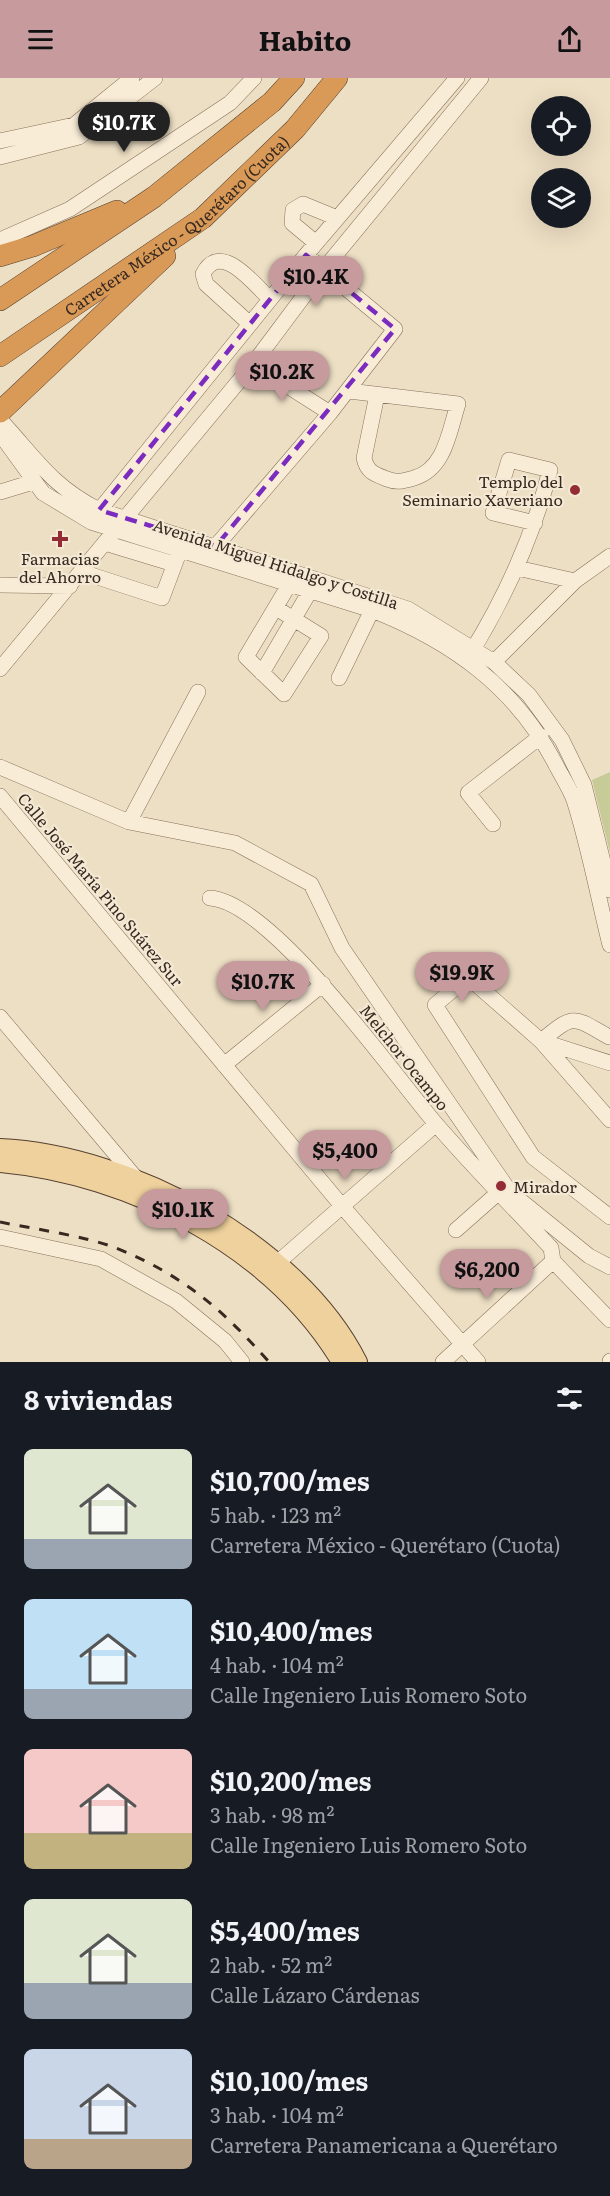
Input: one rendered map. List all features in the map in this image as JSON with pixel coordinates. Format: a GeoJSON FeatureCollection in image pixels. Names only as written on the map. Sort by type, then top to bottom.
{"type":"FeatureCollection","features":[{"type":"Feature","properties":{"kind":"highway","name":"Carretera México - Querétaro (Cuota)"},"geometry":{"type":"LineString","coordinates":[[0,300],[154,197],[272,102],[294,78]]}},
{"type":"Feature","properties":{"kind":"highway","name":"Carretera México - Querétaro (Cuota)"},"geometry":{"type":"LineString","coordinates":[[0,356],[203,218],[295,129],[337,78]]}},
{"type":"Feature","properties":{"kind":"highway"},"geometry":{"type":"LineString","coordinates":[[0,256],[33,246],[154,197]]}},
{"type":"Feature","properties":{"kind":"highway"},"geometry":{"type":"LineString","coordinates":[[0,412],[203,218]]}},
{"type":"Feature","properties":{"kind":"main road"},"geometry":{"type":"LineString","coordinates":[[0,1148],[32,1150],[85,1161],[135,1178],[184,1201],[227,1227],[276,1264],[332,1322],[358,1362]]}},
{"type":"Feature","properties":{"kind":"main road"},"geometry":{"type":"LineString","coordinates":[[0,1163],[31,1166],[113,1187],[176,1215],[261,1270],[317,1330],[340,1362]]}},
{"type":"Feature","properties":{"kind":"street"},"geometry":{"type":"LineString","coordinates":[[0,141],[77,131],[132,78]]}},
{"type":"Feature","properties":{"kind":"street"},"geometry":{"type":"LineString","coordinates":[[0,157],[77,131],[155,78]]}},
{"type":"Feature","properties":{"kind":"street"},"geometry":{"type":"LineString","coordinates":[[0,240],[70,209],[230,103],[254,78]]}},
{"type":"Feature","properties":{"kind":"street"},"geometry":{"type":"LineString","coordinates":[[95,516],[311,249],[457,78]]}},
{"type":"Feature","properties":{"kind":"street"},"geometry":{"type":"LineString","coordinates":[[0,669],[253,364],[324,270],[481,78]]}},
{"type":"Feature","properties":{"kind":"street"},"geometry":{"type":"LineString","coordinates":[[216,546],[349,391],[395,329],[324,270],[292,223],[293,210],[303,204],[337,218]]}},
{"type":"Feature","properties":{"kind":"street"},"geometry":{"type":"LineString","coordinates":[[250,324],[206,284],[203,274],[207,265],[220,260],[229,261],[270,299]]}},
{"type":"Feature","properties":{"kind":"street"},"geometry":{"type":"LineString","coordinates":[[253,364],[330,413]]}},
{"type":"Feature","properties":{"kind":"street"},"geometry":{"type":"LineString","coordinates":[[349,391],[377,394],[458,404],[440,460],[425,474],[396,483],[373,474],[366,467],[364,458],[377,394]]}},
{"type":"Feature","properties":{"kind":"street","name":"Avenida Miguel Hidalgo y Costilla"},"geometry":{"type":"LineString","coordinates":[[0,420],[52,480],[95,516],[116,530],[177,557],[293,579],[408,609],[470,654],[520,707],[541,736],[573,798],[605,905],[610,945]]}},
{"type":"Feature","properties":{"kind":"street","name":"Avenida Miguel Hidalgo y Costilla"},"geometry":{"type":"LineString","coordinates":[[0,426],[6,442],[33,482],[66,509],[95,516],[127,517],[216,546],[293,579],[310,591],[372,610],[470,654],[494,662],[529,695],[562,740],[584,785],[610,890]]}},
{"type":"Feature","properties":{"kind":"street"},"geometry":{"type":"LineString","coordinates":[[470,654],[517,568],[535,523],[550,471],[509,460],[493,513],[535,523]]}},
{"type":"Feature","properties":{"kind":"street"},"geometry":{"type":"LineString","coordinates":[[0,492],[33,482]]}},
{"type":"Feature","properties":{"kind":"street"},"geometry":{"type":"LineString","coordinates":[[82,572],[162,598],[177,557],[105,543]]}},
{"type":"Feature","properties":{"kind":"street"},"geometry":{"type":"LineString","coordinates":[[494,662],[575,582],[610,556]]}},
{"type":"Feature","properties":{"kind":"street"},"geometry":{"type":"LineString","coordinates":[[517,568],[575,582]]}},
{"type":"Feature","properties":{"kind":"street"},"geometry":{"type":"LineString","coordinates":[[276,608],[321,636],[284,694],[246,657],[293,579]]}},
{"type":"Feature","properties":{"kind":"street"},"geometry":{"type":"LineString","coordinates":[[0,585],[70,586]]}},
{"type":"Feature","properties":{"kind":"street"},"geometry":{"type":"LineString","coordinates":[[262,673],[295,621],[310,591]]}},
{"type":"Feature","properties":{"kind":"street"},"geometry":{"type":"LineString","coordinates":[[339,678],[372,610]]}},
{"type":"Feature","properties":{"kind":"street"},"geometry":{"type":"LineString","coordinates":[[129,822],[198,692]]}},
{"type":"Feature","properties":{"kind":"street"},"geometry":{"type":"LineString","coordinates":[[493,824],[468,793],[541,736]]}},
{"type":"Feature","properties":{"kind":"street"},"geometry":{"type":"LineString","coordinates":[[0,767],[129,822],[235,843],[311,884],[342,948],[510,1192],[589,1256],[610,1267]]}},
{"type":"Feature","properties":{"kind":"street","name":"Calle José María Pino Suárez Sur"},"geometry":{"type":"LineString","coordinates":[[0,796],[342,1206],[478,1362]]}},
{"type":"Feature","properties":{"kind":"street","name":"Melchor Ocampo"},"geometry":{"type":"LineString","coordinates":[[210,898],[222,898],[254,918],[323,984],[436,1124],[551,1248],[553,1261],[610,1320]]}},
{"type":"Feature","properties":{"kind":"street"},"geometry":{"type":"LineString","coordinates":[[610,1120],[541,1041],[468,977],[435,1005],[533,1156],[610,1217]]}},
{"type":"Feature","properties":{"kind":"street"},"geometry":{"type":"LineString","coordinates":[[224,1065],[323,984]]}},
{"type":"Feature","properties":{"kind":"street"},"geometry":{"type":"LineString","coordinates":[[0,1017],[135,1178]]}},
{"type":"Feature","properties":{"kind":"street"},"geometry":{"type":"LineString","coordinates":[[541,1041],[571,1019],[578,1019],[609,1037]]}},
{"type":"Feature","properties":{"kind":"street"},"geometry":{"type":"LineString","coordinates":[[541,1041],[610,1063]]}},
{"type":"Feature","properties":{"kind":"street"},"geometry":{"type":"LineString","coordinates":[[276,1264],[436,1124]]}},
{"type":"Feature","properties":{"kind":"street"},"geometry":{"type":"LineString","coordinates":[[456,1230],[499,1192]]}},
{"type":"Feature","properties":{"kind":"street"},"geometry":{"type":"LineString","coordinates":[[0,1237],[101,1259],[176,1301],[225,1341],[242,1362]]}},
{"type":"Feature","properties":{"kind":"street"},"geometry":{"type":"LineString","coordinates":[[443,1362],[553,1261]]}},
{"type":"Feature","properties":{"kind":"street"},"geometry":{"type":"LineString","coordinates":[[225,1341],[227,1362]]}},
{"type":"Feature","properties":{"kind":"highlighted area"},"geometry":{"type":"Polygon","coordinates":[[[306,255],[395,329],[216,546],[99,510],[306,255]]]}},
{"type":"Feature","properties":{"kind":"green space"},"geometry":{"type":"Polygon","coordinates":[[[610,772],[610,853],[592,780],[610,772]]]}},
{"type":"Feature","properties":{"kind":"railway"},"geometry":{"type":"LineString","coordinates":[[0,1222],[75,1236],[140,1258],[200,1295],[235,1326],[269,1362]]}},
{"type":"Feature","properties":{"kind":"place","name":"Templo del Seminario Xaveriano"},"geometry":{"type":"Point","coordinates":[575,490]}},
{"type":"Feature","properties":{"kind":"place","name":"Farmacias del Ahorro"},"geometry":{"type":"Point","coordinates":[60,539]}},
{"type":"Feature","properties":{"kind":"place","name":"Mirador"},"geometry":{"type":"Point","coordinates":[501,1186]}}]}
